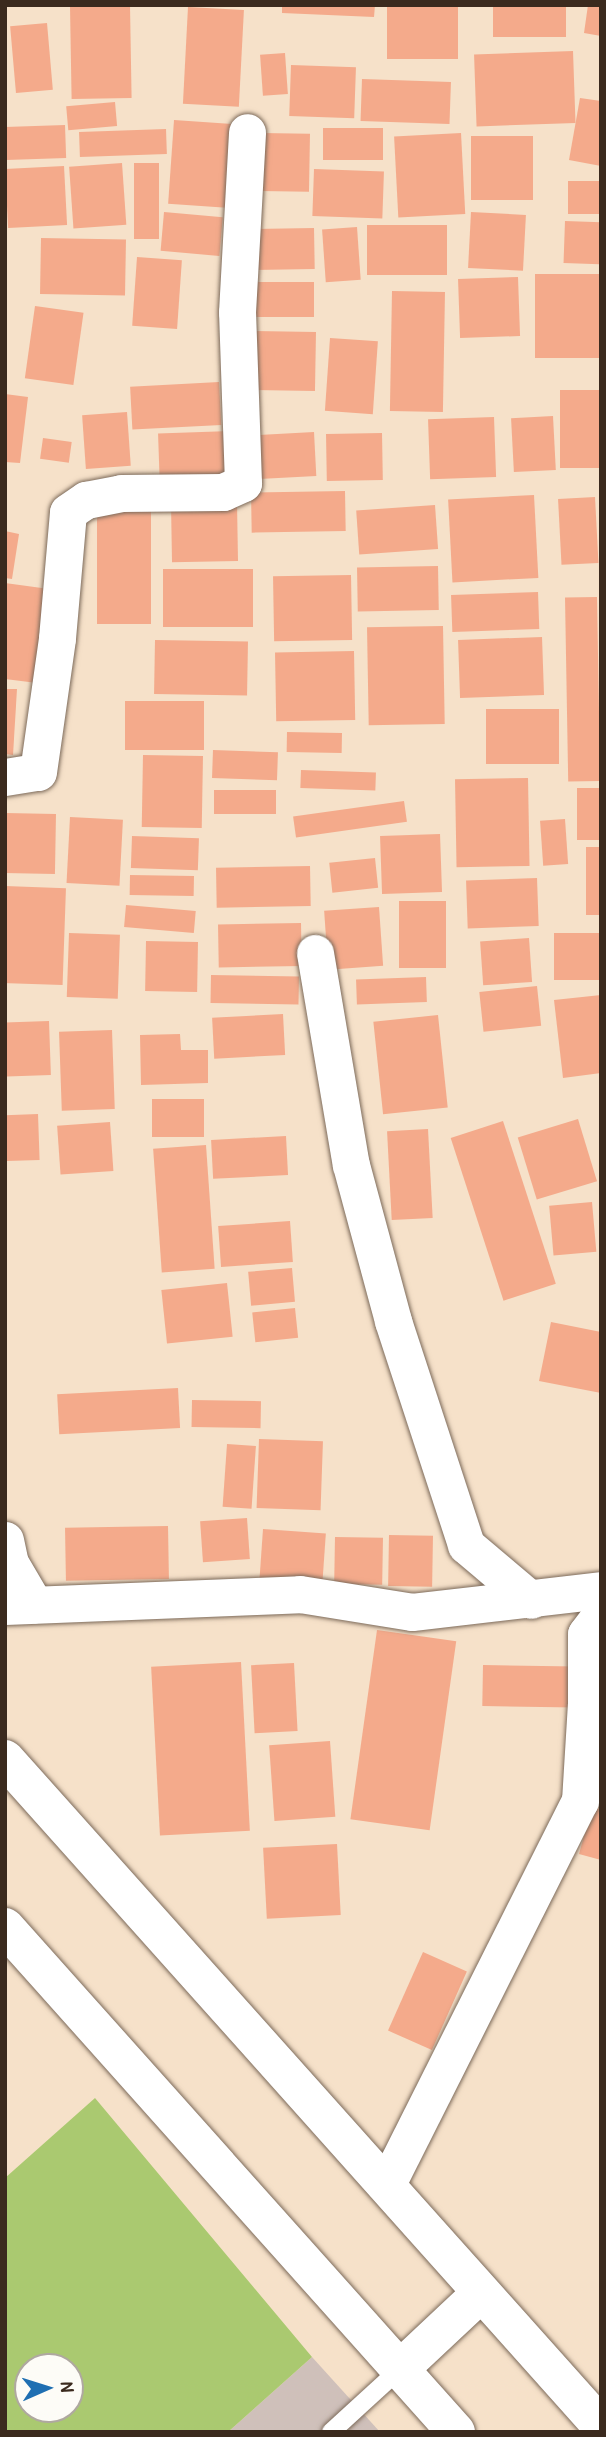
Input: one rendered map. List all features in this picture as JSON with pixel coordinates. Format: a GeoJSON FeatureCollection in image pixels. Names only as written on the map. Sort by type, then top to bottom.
{"type":"FeatureCollection","features":[{"type":"Feature","properties":{"kind":"street"},"geometry":{"type":"LineString","coordinates":[[5,777],[38,772],[57,638],[68,512],[86,500],[121,493],[223,492],[243,483],[237,312],[247,132]]}},
{"type":"Feature","properties":{"kind":"street"},"geometry":{"type":"LineString","coordinates":[[315,953],[351,1166],[394,1321],[466,1545],[531,1600]]}},
{"type":"Feature","properties":{"kind":"street"},"geometry":{"type":"LineString","coordinates":[[5,1540],[20,1605],[300,1594],[412,1612],[601,1590]]}},
{"type":"Feature","properties":{"kind":"street"},"geometry":{"type":"LineString","coordinates":[[387,2184],[580,1801],[586,1704],[586,1634],[601,1614]]}},
{"type":"Feature","properties":{"kind":"street"},"geometry":{"type":"LineString","coordinates":[[5,1759],[601,2426]]}},
{"type":"Feature","properties":{"kind":"street"},"geometry":{"type":"LineString","coordinates":[[5,1927],[456,2432]]}},
{"type":"Feature","properties":{"kind":"street"},"geometry":{"type":"LineString","coordinates":[[400,2369],[481,2293]]}},
{"type":"Feature","properties":{"kind":"lane"},"geometry":{"type":"LineString","coordinates":[[331,2432],[400,2369]]}},
{"type":"Feature","properties":{"kind":"shaded area"},"geometry":{"type":"Polygon","coordinates":[[[312,2357],[380,2432],[228,2432],[312,2357]]]}},
{"type":"Feature","properties":{"kind":"green space"},"geometry":{"type":"Polygon","coordinates":[[[95,2098],[312,2357],[228,2432],[5,2432],[5,2178],[95,2098]]]}},
{"type":"Feature","properties":{"kind":"building"},"geometry":{"type":"Polygon","coordinates":[[[282,5],[375,5],[374,17],[282,13],[282,5]]]}},
{"type":"Feature","properties":{"kind":"building"},"geometry":{"type":"Polygon","coordinates":[[[387,5],[458,5],[458,59],[387,59],[387,5]]]}},
{"type":"Feature","properties":{"kind":"building"},"geometry":{"type":"Polygon","coordinates":[[[493,5],[566,5],[566,37],[493,37],[493,5]]]}},
{"type":"Feature","properties":{"kind":"building"},"geometry":{"type":"Polygon","coordinates":[[[588,5],[601,5],[601,36],[584,33],[588,5]]]}},
{"type":"Feature","properties":{"kind":"building"},"geometry":{"type":"Polygon","coordinates":[[[130,6],[132,98],[72,99],[70,7],[130,6]]]}},
{"type":"Feature","properties":{"kind":"building"},"geometry":{"type":"Polygon","coordinates":[[[188,7],[244,10],[239,107],[183,104],[188,7]]]}},
{"type":"Feature","properties":{"kind":"building"},"geometry":{"type":"Polygon","coordinates":[[[47,23],[53,90],[16,93],[10,26],[47,23]]]}},
{"type":"Feature","properties":{"kind":"building"},"geometry":{"type":"Polygon","coordinates":[[[573,51],[576,123],[477,126],[474,54],[573,51]]]}},
{"type":"Feature","properties":{"kind":"building"},"geometry":{"type":"Polygon","coordinates":[[[285,53],[288,94],[263,96],[260,55],[285,53]]]}},
{"type":"Feature","properties":{"kind":"building"},"geometry":{"type":"Polygon","coordinates":[[[291,65],[356,67],[354,118],[289,116],[291,65]]]}},
{"type":"Feature","properties":{"kind":"building"},"geometry":{"type":"Polygon","coordinates":[[[362,79],[451,82],[449,124],[361,121],[362,79]]]}},
{"type":"Feature","properties":{"kind":"building"},"geometry":{"type":"Polygon","coordinates":[[[580,98],[601,101],[601,166],[569,160],[580,98]]]}},
{"type":"Feature","properties":{"kind":"building"},"geometry":{"type":"Polygon","coordinates":[[[115,102],[117,126],[68,130],[66,106],[115,102]]]}},
{"type":"Feature","properties":{"kind":"building"},"geometry":{"type":"Polygon","coordinates":[[[174,120],[236,124],[230,208],[168,204],[174,120]]]}},
{"type":"Feature","properties":{"kind":"building"},"geometry":{"type":"Polygon","coordinates":[[[65,125],[66,158],[6,160],[5,127],[65,125]]]}},
{"type":"Feature","properties":{"kind":"building"},"geometry":{"type":"Polygon","coordinates":[[[323,128],[383,128],[383,160],[323,160],[323,128]]]}},
{"type":"Feature","properties":{"kind":"building"},"geometry":{"type":"Polygon","coordinates":[[[166,129],[167,154],[80,157],[79,132],[166,129]]]}},
{"type":"Feature","properties":{"kind":"building"},"geometry":{"type":"Polygon","coordinates":[[[261,133],[310,134],[309,192],[260,191],[261,133]]]}},
{"type":"Feature","properties":{"kind":"building"},"geometry":{"type":"Polygon","coordinates":[[[461,133],[465,214],[398,217],[394,137],[461,133]]]}},
{"type":"Feature","properties":{"kind":"building"},"geometry":{"type":"Polygon","coordinates":[[[471,136],[533,136],[533,200],[471,200],[471,136]]]}},
{"type":"Feature","properties":{"kind":"building"},"geometry":{"type":"Polygon","coordinates":[[[122,163],[126,225],[73,229],[69,167],[122,163]]]}},
{"type":"Feature","properties":{"kind":"building"},"geometry":{"type":"Polygon","coordinates":[[[134,163],[159,163],[159,239],[134,239],[134,163]]]}},
{"type":"Feature","properties":{"kind":"building"},"geometry":{"type":"Polygon","coordinates":[[[64,166],[67,225],[8,228],[5,169],[64,166]]]}},
{"type":"Feature","properties":{"kind":"building"},"geometry":{"type":"Polygon","coordinates":[[[314,169],[384,171],[382,218],[312,216],[314,169]]]}},
{"type":"Feature","properties":{"kind":"building"},"geometry":{"type":"Polygon","coordinates":[[[568,181],[601,181],[601,214],[568,214],[568,181]]]}},
{"type":"Feature","properties":{"kind":"building"},"geometry":{"type":"Polygon","coordinates":[[[164,212],[223,217],[219,256],[161,251],[164,212]]]}},
{"type":"Feature","properties":{"kind":"building"},"geometry":{"type":"Polygon","coordinates":[[[471,212],[526,215],[523,271],[468,268],[471,212]]]}},
{"type":"Feature","properties":{"kind":"building"},"geometry":{"type":"Polygon","coordinates":[[[565,221],[601,222],[600,264],[564,263],[565,221]]]}},
{"type":"Feature","properties":{"kind":"building"},"geometry":{"type":"Polygon","coordinates":[[[367,225],[447,225],[447,275],[367,275],[367,225]]]}},
{"type":"Feature","properties":{"kind":"building"},"geometry":{"type":"Polygon","coordinates":[[[357,227],[361,280],[326,282],[322,229],[357,227]]]}},
{"type":"Feature","properties":{"kind":"building"},"geometry":{"type":"Polygon","coordinates":[[[314,228],[315,269],[253,270],[252,229],[314,228]]]}},
{"type":"Feature","properties":{"kind":"building"},"geometry":{"type":"Polygon","coordinates":[[[41,238],[126,239],[125,295],[40,294],[41,238]]]}},
{"type":"Feature","properties":{"kind":"building"},"geometry":{"type":"Polygon","coordinates":[[[137,257],[182,260],[177,329],[132,326],[137,257]]]}},
{"type":"Feature","properties":{"kind":"building"},"geometry":{"type":"Polygon","coordinates":[[[535,274],[601,274],[601,358],[535,358],[535,274]]]}},
{"type":"Feature","properties":{"kind":"building"},"geometry":{"type":"Polygon","coordinates":[[[518,277],[520,336],[460,338],[458,279],[518,277]]]}},
{"type":"Feature","properties":{"kind":"building"},"geometry":{"type":"Polygon","coordinates":[[[253,282],[314,282],[314,317],[253,317],[253,282]]]}},
{"type":"Feature","properties":{"kind":"building"},"geometry":{"type":"Polygon","coordinates":[[[392,291],[445,292],[443,412],[390,411],[392,291]]]}},
{"type":"Feature","properties":{"kind":"building"},"geometry":{"type":"Polygon","coordinates":[[[35,306],[84,313],[73,385],[25,378],[35,306]]]}},
{"type":"Feature","properties":{"kind":"building"},"geometry":{"type":"Polygon","coordinates":[[[252,331],[316,332],[315,391],[251,390],[252,331]]]}},
{"type":"Feature","properties":{"kind":"building"},"geometry":{"type":"Polygon","coordinates":[[[330,338],[378,341],[373,414],[325,411],[330,338]]]}},
{"type":"Feature","properties":{"kind":"building"},"geometry":{"type":"Polygon","coordinates":[[[219,382],[221,425],[132,430],[130,387],[219,382]]]}},
{"type":"Feature","properties":{"kind":"building"},"geometry":{"type":"Polygon","coordinates":[[[560,390],[601,390],[601,468],[560,468],[560,390]]]}},
{"type":"Feature","properties":{"kind":"building"},"geometry":{"type":"Polygon","coordinates":[[[5,394],[28,397],[20,463],[5,462],[5,394]]]}},
{"type":"Feature","properties":{"kind":"building"},"geometry":{"type":"Polygon","coordinates":[[[127,412],[131,466],[86,469],[82,415],[127,412]]]}},
{"type":"Feature","properties":{"kind":"building"},"geometry":{"type":"Polygon","coordinates":[[[553,416],[556,470],[514,472],[511,418],[553,416]]]}},
{"type":"Feature","properties":{"kind":"building"},"geometry":{"type":"Polygon","coordinates":[[[494,417],[496,477],[430,479],[428,419],[494,417]]]}},
{"type":"Feature","properties":{"kind":"building"},"geometry":{"type":"Polygon","coordinates":[[[231,431],[233,482],[160,485],[158,434],[231,431]]]}},
{"type":"Feature","properties":{"kind":"building"},"geometry":{"type":"Polygon","coordinates":[[[314,432],[316,476],[254,479],[252,435],[314,432]]]}},
{"type":"Feature","properties":{"kind":"building"},"geometry":{"type":"Polygon","coordinates":[[[382,433],[383,480],[327,481],[326,434],[382,433]]]}},
{"type":"Feature","properties":{"kind":"building"},"geometry":{"type":"Polygon","coordinates":[[[43,438],[72,442],[69,463],[40,459],[43,438]]]}},
{"type":"Feature","properties":{"kind":"building"},"geometry":{"type":"Polygon","coordinates":[[[345,491],[346,531],[252,533],[251,493],[345,491]]]}},
{"type":"Feature","properties":{"kind":"building"},"geometry":{"type":"Polygon","coordinates":[[[534,495],[538,578],[452,582],[448,500],[534,495]]]}},
{"type":"Feature","properties":{"kind":"building"},"geometry":{"type":"Polygon","coordinates":[[[595,497],[598,563],[562,565],[558,499],[595,497]]]}},
{"type":"Feature","properties":{"kind":"building"},"geometry":{"type":"Polygon","coordinates":[[[237,503],[238,561],[172,562],[171,504],[237,503]]]}},
{"type":"Feature","properties":{"kind":"building"},"geometry":{"type":"Polygon","coordinates":[[[435,505],[438,549],[359,554],[356,511],[435,505]]]}},
{"type":"Feature","properties":{"kind":"building"},"geometry":{"type":"Polygon","coordinates":[[[97,511],[151,511],[151,624],[97,624],[97,511]]]}},
{"type":"Feature","properties":{"kind":"building"},"geometry":{"type":"Polygon","coordinates":[[[5,531],[19,534],[12,579],[5,578],[5,531]]]}},
{"type":"Feature","properties":{"kind":"building"},"geometry":{"type":"Polygon","coordinates":[[[438,566],[439,610],[358,611],[357,567],[438,566]]]}},
{"type":"Feature","properties":{"kind":"building"},"geometry":{"type":"Polygon","coordinates":[[[163,569],[253,569],[253,627],[163,627],[163,569]]]}},
{"type":"Feature","properties":{"kind":"building"},"geometry":{"type":"Polygon","coordinates":[[[351,575],[352,640],[274,641],[273,576],[351,575]]]}},
{"type":"Feature","properties":{"kind":"building"},"geometry":{"type":"Polygon","coordinates":[[[5,583],[49,589],[37,683],[5,679],[5,583]]]}},
{"type":"Feature","properties":{"kind":"building"},"geometry":{"type":"Polygon","coordinates":[[[538,592],[539,629],[452,632],[451,595],[538,592]]]}},
{"type":"Feature","properties":{"kind":"building"},"geometry":{"type":"Polygon","coordinates":[[[597,597],[600,781],[568,782],[565,598],[597,597]]]}},
{"type":"Feature","properties":{"kind":"building"},"geometry":{"type":"Polygon","coordinates":[[[443,626],[445,724],[369,725],[367,627],[443,626]]]}},
{"type":"Feature","properties":{"kind":"building"},"geometry":{"type":"Polygon","coordinates":[[[542,637],[544,695],[460,698],[458,640],[542,637]]]}},
{"type":"Feature","properties":{"kind":"building"},"geometry":{"type":"Polygon","coordinates":[[[155,640],[248,642],[247,696],[154,694],[155,640]]]}},
{"type":"Feature","properties":{"kind":"building"},"geometry":{"type":"Polygon","coordinates":[[[354,651],[355,720],[276,721],[275,652],[354,651]]]}},
{"type":"Feature","properties":{"kind":"building"},"geometry":{"type":"Polygon","coordinates":[[[5,689],[17,689],[13,755],[5,754],[5,689]]]}},
{"type":"Feature","properties":{"kind":"building"},"geometry":{"type":"Polygon","coordinates":[[[125,701],[204,701],[204,750],[125,750],[125,701]]]}},
{"type":"Feature","properties":{"kind":"building"},"geometry":{"type":"Polygon","coordinates":[[[486,709],[559,709],[559,764],[486,764],[486,709]]]}},
{"type":"Feature","properties":{"kind":"building"},"geometry":{"type":"Polygon","coordinates":[[[287,732],[342,733],[342,753],[287,752],[287,732]]]}},
{"type":"Feature","properties":{"kind":"building"},"geometry":{"type":"Polygon","coordinates":[[[213,750],[278,752],[277,780],[212,778],[213,750]]]}},
{"type":"Feature","properties":{"kind":"building"},"geometry":{"type":"Polygon","coordinates":[[[143,755],[203,756],[202,828],[142,827],[143,755]]]}},
{"type":"Feature","properties":{"kind":"building"},"geometry":{"type":"Polygon","coordinates":[[[301,770],[376,773],[375,791],[300,788],[301,770]]]}},
{"type":"Feature","properties":{"kind":"building"},"geometry":{"type":"Polygon","coordinates":[[[528,778],[530,866],[457,867],[455,779],[528,778]]]}},
{"type":"Feature","properties":{"kind":"building"},"geometry":{"type":"Polygon","coordinates":[[[577,788],[601,788],[601,840],[577,840],[577,788]]]}},
{"type":"Feature","properties":{"kind":"building"},"geometry":{"type":"Polygon","coordinates":[[[214,790],[276,790],[276,814],[214,814],[214,790]]]}},
{"type":"Feature","properties":{"kind":"building"},"geometry":{"type":"Polygon","coordinates":[[[404,801],[407,822],[296,837],[293,817],[404,801]]]}},
{"type":"Feature","properties":{"kind":"building"},"geometry":{"type":"Polygon","coordinates":[[[5,813],[56,814],[55,874],[5,873],[5,813]]]}},
{"type":"Feature","properties":{"kind":"building"},"geometry":{"type":"Polygon","coordinates":[[[70,817],[123,820],[119,886],[67,883],[70,817]]]}},
{"type":"Feature","properties":{"kind":"building"},"geometry":{"type":"Polygon","coordinates":[[[565,819],[568,864],[543,866],[540,821],[565,819]]]}},
{"type":"Feature","properties":{"kind":"building"},"geometry":{"type":"Polygon","coordinates":[[[440,834],[442,892],[382,894],[380,836],[440,834]]]}},
{"type":"Feature","properties":{"kind":"building"},"geometry":{"type":"Polygon","coordinates":[[[132,836],[199,838],[198,870],[131,868],[132,836]]]}},
{"type":"Feature","properties":{"kind":"building"},"geometry":{"type":"Polygon","coordinates":[[[586,847],[601,847],[601,915],[586,915],[586,847]]]}},
{"type":"Feature","properties":{"kind":"building"},"geometry":{"type":"Polygon","coordinates":[[[375,858],[378,888],[332,893],[329,863],[375,858]]]}},
{"type":"Feature","properties":{"kind":"building"},"geometry":{"type":"Polygon","coordinates":[[[310,866],[311,906],[217,908],[216,868],[310,866]]]}},
{"type":"Feature","properties":{"kind":"building"},"geometry":{"type":"Polygon","coordinates":[[[130,875],[194,876],[194,896],[130,895],[130,875]]]}},
{"type":"Feature","properties":{"kind":"building"},"geometry":{"type":"Polygon","coordinates":[[[537,878],[539,926],[468,928],[466,880],[537,878]]]}},
{"type":"Feature","properties":{"kind":"building"},"geometry":{"type":"Polygon","coordinates":[[[5,886],[66,888],[63,985],[5,983],[5,886]]]}},
{"type":"Feature","properties":{"kind":"building"},"geometry":{"type":"Polygon","coordinates":[[[399,901],[446,901],[446,968],[399,968],[399,901]]]}},
{"type":"Feature","properties":{"kind":"building"},"geometry":{"type":"Polygon","coordinates":[[[126,905],[196,911],[194,933],[124,927],[126,905]]]}},
{"type":"Feature","properties":{"kind":"building"},"geometry":{"type":"Polygon","coordinates":[[[379,907],[383,966],[328,970],[324,911],[379,907]]]}},
{"type":"Feature","properties":{"kind":"building"},"geometry":{"type":"Polygon","coordinates":[[[301,923],[302,966],[219,967],[218,924],[301,923]]]}},
{"type":"Feature","properties":{"kind":"building"},"geometry":{"type":"Polygon","coordinates":[[[69,933],[120,935],[118,999],[67,997],[69,933]]]}},
{"type":"Feature","properties":{"kind":"building"},"geometry":{"type":"Polygon","coordinates":[[[554,933],[601,933],[601,980],[554,980],[554,933]]]}},
{"type":"Feature","properties":{"kind":"building"},"geometry":{"type":"Polygon","coordinates":[[[529,938],[532,982],[483,985],[480,941],[529,938]]]}},
{"type":"Feature","properties":{"kind":"building"},"geometry":{"type":"Polygon","coordinates":[[[146,941],[198,942],[197,992],[145,991],[146,941]]]}},
{"type":"Feature","properties":{"kind":"building"},"geometry":{"type":"Polygon","coordinates":[[[211,975],[299,977],[298,1005],[211,1003],[211,975]]]}},
{"type":"Feature","properties":{"kind":"building"},"geometry":{"type":"Polygon","coordinates":[[[426,977],[427,1002],[357,1004],[356,979],[426,977]]]}},
{"type":"Feature","properties":{"kind":"building"},"geometry":{"type":"Polygon","coordinates":[[[537,986],[541,1026],[483,1032],[479,992],[537,986]]]}},
{"type":"Feature","properties":{"kind":"building"},"geometry":{"type":"Polygon","coordinates":[[[601,995],[601,1073],[563,1078],[554,1000],[601,995]]]}},
{"type":"Feature","properties":{"kind":"building"},"geometry":{"type":"Polygon","coordinates":[[[283,1014],[285,1055],[214,1059],[212,1018],[283,1014]]]}},
{"type":"Feature","properties":{"kind":"building"},"geometry":{"type":"Polygon","coordinates":[[[438,1015],[448,1107],[383,1114],[373,1022],[438,1015]]]}},
{"type":"Feature","properties":{"kind":"building"},"geometry":{"type":"Polygon","coordinates":[[[49,1021],[51,1075],[7,1077],[5,1023],[49,1021]]]}},
{"type":"Feature","properties":{"kind":"building"},"geometry":{"type":"Polygon","coordinates":[[[112,1030],[115,1109],[62,1111],[59,1032],[112,1030]]]}},
{"type":"Feature","properties":{"kind":"building"},"geometry":{"type":"Polygon","coordinates":[[[180,1034],[181,1050],[208,1050],[208,1083],[141,1085],[140,1035],[180,1034]]]}},
{"type":"Feature","properties":{"kind":"building"},"geometry":{"type":"Polygon","coordinates":[[[152,1099],[204,1099],[204,1137],[152,1137],[152,1099]]]}},
{"type":"Feature","properties":{"kind":"building"},"geometry":{"type":"Polygon","coordinates":[[[38,1114],[40,1160],[7,1161],[5,1115],[38,1114]]]}},
{"type":"Feature","properties":{"kind":"building"},"geometry":{"type":"Polygon","coordinates":[[[578,1119],[597,1181],[537,1200],[518,1137],[578,1119]]]}},
{"type":"Feature","properties":{"kind":"building"},"geometry":{"type":"Polygon","coordinates":[[[503,1121],[556,1284],[504,1301],[451,1138],[503,1121]]]}},
{"type":"Feature","properties":{"kind":"building"},"geometry":{"type":"Polygon","coordinates":[[[110,1122],[113,1171],[61,1175],[57,1126],[110,1122]]]}},
{"type":"Feature","properties":{"kind":"building"},"geometry":{"type":"Polygon","coordinates":[[[428,1129],[433,1218],[392,1220],[387,1131],[428,1129]]]}},
{"type":"Feature","properties":{"kind":"building"},"geometry":{"type":"Polygon","coordinates":[[[286,1136],[288,1175],[213,1179],[211,1140],[286,1136]]]}},
{"type":"Feature","properties":{"kind":"building"},"geometry":{"type":"Polygon","coordinates":[[[206,1145],[215,1269],[162,1272],[153,1149],[206,1145]]]}},
{"type":"Feature","properties":{"kind":"building"},"geometry":{"type":"Polygon","coordinates":[[[592,1202],[596,1252],[554,1256],[549,1206],[592,1202]]]}},
{"type":"Feature","properties":{"kind":"building"},"geometry":{"type":"Polygon","coordinates":[[[290,1221],[293,1262],[221,1267],[218,1226],[290,1221]]]}},
{"type":"Feature","properties":{"kind":"building"},"geometry":{"type":"Polygon","coordinates":[[[292,1268],[295,1302],[251,1306],[248,1272],[292,1268]]]}},
{"type":"Feature","properties":{"kind":"building"},"geometry":{"type":"Polygon","coordinates":[[[227,1283],[233,1337],[167,1344],[161,1290],[227,1283]]]}},
{"type":"Feature","properties":{"kind":"building"},"geometry":{"type":"Polygon","coordinates":[[[295,1308],[298,1338],[255,1342],[252,1312],[295,1308]]]}},
{"type":"Feature","properties":{"kind":"building"},"geometry":{"type":"Polygon","coordinates":[[[551,1322],[601,1332],[601,1393],[539,1381],[551,1322]]]}},
{"type":"Feature","properties":{"kind":"building"},"geometry":{"type":"Polygon","coordinates":[[[178,1388],[180,1428],[59,1434],[57,1394],[178,1388]]]}},
{"type":"Feature","properties":{"kind":"building"},"geometry":{"type":"Polygon","coordinates":[[[192,1400],[261,1401],[261,1428],[192,1427],[192,1400]]]}},
{"type":"Feature","properties":{"kind":"building"},"geometry":{"type":"Polygon","coordinates":[[[259,1439],[323,1441],[321,1510],[257,1508],[259,1439]]]}},
{"type":"Feature","properties":{"kind":"building"},"geometry":{"type":"Polygon","coordinates":[[[227,1444],[256,1446],[252,1509],[223,1507],[227,1444]]]}},
{"type":"Feature","properties":{"kind":"building"},"geometry":{"type":"Polygon","coordinates":[[[247,1518],[250,1559],[203,1562],[200,1521],[247,1518]]]}},
{"type":"Feature","properties":{"kind":"building"},"geometry":{"type":"Polygon","coordinates":[[[168,1526],[169,1579],[66,1581],[65,1528],[168,1526]]]}},
{"type":"Feature","properties":{"kind":"building"},"geometry":{"type":"Polygon","coordinates":[[[263,1529],[326,1533],[322,1582],[260,1578],[263,1529]]]}},
{"type":"Feature","properties":{"kind":"building"},"geometry":{"type":"Polygon","coordinates":[[[389,1535],[433,1536],[432,1587],[388,1586],[389,1535]]]}},
{"type":"Feature","properties":{"kind":"building"},"geometry":{"type":"Polygon","coordinates":[[[335,1537],[383,1538],[382,1585],[334,1584],[335,1537]]]}},
{"type":"Feature","properties":{"kind":"building"},"geometry":{"type":"Polygon","coordinates":[[[377,1630],[456,1641],[430,1830],[350,1819],[377,1630]]]}},
{"type":"Feature","properties":{"kind":"building"},"geometry":{"type":"Polygon","coordinates":[[[241,1662],[250,1831],[160,1835],[151,1667],[241,1662]]]}},
{"type":"Feature","properties":{"kind":"building"},"geometry":{"type":"Polygon","coordinates":[[[294,1663],[298,1731],[255,1733],[251,1665],[294,1663]]]}},
{"type":"Feature","properties":{"kind":"building"},"geometry":{"type":"Polygon","coordinates":[[[483,1665],[576,1667],[575,1708],[482,1706],[483,1665]]]}},
{"type":"Feature","properties":{"kind":"building"},"geometry":{"type":"Polygon","coordinates":[[[330,1741],[335,1817],[274,1821],[269,1745],[330,1741]]]}},
{"type":"Feature","properties":{"kind":"building"},"geometry":{"type":"Polygon","coordinates":[[[592,1807],[601,1809],[601,1860],[579,1854],[592,1807]]]}},
{"type":"Feature","properties":{"kind":"building"},"geometry":{"type":"Polygon","coordinates":[[[337,1844],[341,1915],[267,1919],[263,1848],[337,1844]]]}},
{"type":"Feature","properties":{"kind":"building"},"geometry":{"type":"Polygon","coordinates":[[[423,1952],[467,1972],[432,2050],[388,2031],[423,1952]]]}}]}
